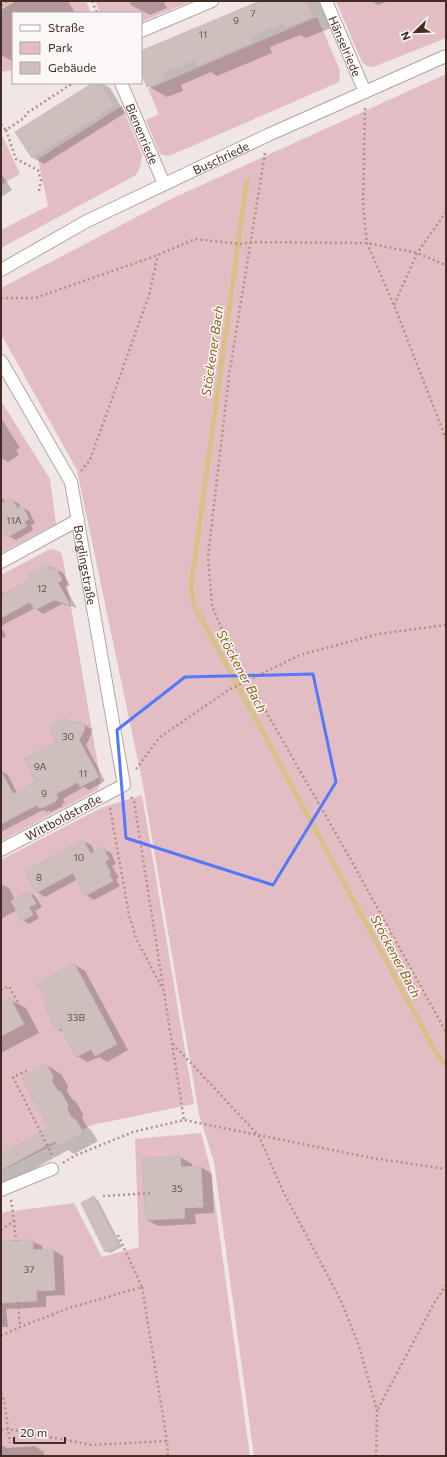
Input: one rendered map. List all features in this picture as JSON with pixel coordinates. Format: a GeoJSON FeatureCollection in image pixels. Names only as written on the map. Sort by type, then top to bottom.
{"type":"FeatureCollection","features":[{"type":"Feature","properties":{"kind":"street"},"geometry":{"type":"LineString","coordinates":[[142,31],[212,1]]}},
{"type":"Feature","properties":{"kind":"street","name":"Hänselriede"},"geometry":{"type":"LineString","coordinates":[[326,1],[365,92]]}},
{"type":"Feature","properties":{"kind":"street","name":"Buschriede"},"geometry":{"type":"LineString","coordinates":[[1,270],[87,221],[268,134],[446,56]]}},
{"type":"Feature","properties":{"kind":"street","name":"Bienenriede"},"geometry":{"type":"LineString","coordinates":[[121,84],[164,184]]}},
{"type":"Feature","properties":{"kind":"street","name":"Borglingstraße"},"geometry":{"type":"LineString","coordinates":[[1,361],[71,482],[124,785]]}},
{"type":"Feature","properties":{"kind":"street"},"geometry":{"type":"LineString","coordinates":[[1,562],[78,520]]}},
{"type":"Feature","properties":{"kind":"street","name":"Wittboldstraße"},"geometry":{"type":"LineString","coordinates":[[1,850],[124,785]]}},
{"type":"Feature","properties":{"kind":"street"},"geometry":{"type":"LineString","coordinates":[[5,1189],[55,1167]]}},
{"type":"Feature","properties":{"kind":"path"},"geometry":{"type":"LineString","coordinates":[[1,5],[7,1]]}},
{"type":"Feature","properties":{"kind":"path"},"geometry":{"type":"LineString","coordinates":[[92,1],[97,12]]}},
{"type":"Feature","properties":{"kind":"path"},"geometry":{"type":"LineString","coordinates":[[6,130],[24,118],[27,113],[71,84]]}},
{"type":"Feature","properties":{"kind":"path"},"geometry":{"type":"LineString","coordinates":[[365,92],[363,205],[367,243],[394,305],[446,439]]}},
{"type":"Feature","properties":{"kind":"path"},"geometry":{"type":"LineString","coordinates":[[1,124],[6,130],[16,158],[38,170],[41,180],[39,191]]}},
{"type":"Feature","properties":{"kind":"path"},"geometry":{"type":"LineString","coordinates":[[268,134],[229,376],[208,556],[212,606],[227,641],[248,680],[351,860],[446,1032]]}},
{"type":"Feature","properties":{"kind":"path"},"geometry":{"type":"LineString","coordinates":[[394,305],[417,253],[446,212]]}},
{"type":"Feature","properties":{"kind":"path"},"geometry":{"type":"LineString","coordinates":[[1,298],[35,298],[158,255],[195,239],[234,244],[250,242],[367,243],[417,253],[446,265]]}},
{"type":"Feature","properties":{"kind":"path"},"geometry":{"type":"LineString","coordinates":[[71,482],[90,460],[149,295],[158,255]]}},
{"type":"Feature","properties":{"kind":"path"},"geometry":{"type":"LineString","coordinates":[[184,1120],[134,801],[124,785],[160,738],[230,688],[300,655],[378,634],[446,625]]}},
{"type":"Feature","properties":{"kind":"path"},"geometry":{"type":"LineString","coordinates":[[107,794],[129,915],[136,938],[164,990]]}},
{"type":"Feature","properties":{"kind":"path"},"geometry":{"type":"LineString","coordinates":[[1,990],[9,986],[26,1018]]}},
{"type":"Feature","properties":{"kind":"path"},"geometry":{"type":"LineString","coordinates":[[173,1044],[259,1136],[282,1189],[341,1301],[359,1346],[378,1410],[376,1456]]}},
{"type":"Feature","properties":{"kind":"path"},"geometry":{"type":"LineString","coordinates":[[27,1071],[13,1078],[55,1167],[74,1156],[133,1132],[184,1120],[372,1158],[446,1169]]}},
{"type":"Feature","properties":{"kind":"path"},"geometry":{"type":"LineString","coordinates":[[5,1189],[14,1221],[16,1241]]}},
{"type":"Feature","properties":{"kind":"path"},"geometry":{"type":"LineString","coordinates":[[103,1196],[152,1193]]}},
{"type":"Feature","properties":{"kind":"path"},"geometry":{"type":"LineString","coordinates":[[1,1230],[14,1221]]}},
{"type":"Feature","properties":{"kind":"path"},"geometry":{"type":"LineString","coordinates":[[118,1235],[142,1288],[167,1441],[168,1456]]}},
{"type":"Feature","properties":{"kind":"path"},"geometry":{"type":"LineString","coordinates":[[378,1410],[433,1305],[446,1284]]}},
{"type":"Feature","properties":{"kind":"path"},"geometry":{"type":"LineString","coordinates":[[1,1336],[69,1308],[142,1288]]}},
{"type":"Feature","properties":{"kind":"path"},"geometry":{"type":"LineString","coordinates":[[18,1302],[20,1327]]}},
{"type":"Feature","properties":{"kind":"path"},"geometry":{"type":"LineString","coordinates":[[1,1393],[4,1400],[10,1443]]}},
{"type":"Feature","properties":{"kind":"path"},"geometry":{"type":"LineString","coordinates":[[1,1430],[92,1445],[167,1441]]}},
{"type":"Feature","properties":{"kind":"highlighted area"},"geometry":{"type":"Polygon","coordinates":[[[313,674],[336,782],[273,885],[126,838],[117,730],[185,677],[313,674]]]}},
{"type":"Feature","properties":{"kind":"green space"},"geometry":{"type":"Polygon","coordinates":[[[1,1],[86,1],[91,12],[12,12],[12,70],[1,72],[1,1]]]}},
{"type":"Feature","properties":{"kind":"green space"},"geometry":{"type":"Polygon","coordinates":[[[95,1],[192,1],[142,22],[142,12],[100,12],[95,1]]]}},
{"type":"Feature","properties":{"kind":"green space"},"geometry":{"type":"Polygon","coordinates":[[[336,1],[446,1],[446,38],[373,67],[367,66],[362,62],[336,1]]]}},
{"type":"Feature","properties":{"kind":"green space"},"geometry":{"type":"Polygon","coordinates":[[[317,17],[340,70],[339,82],[169,156],[160,154],[146,120],[159,114],[148,89],[317,17]]]}},
{"type":"Feature","properties":{"kind":"green space"},"geometry":{"type":"Polygon","coordinates":[[[446,74],[446,1456],[254,1456],[214,1162],[199,1114],[143,785],[77,470],[1,334],[1,288],[171,199],[446,74]]]}},
{"type":"Feature","properties":{"kind":"green space"},"geometry":{"type":"Polygon","coordinates":[[[122,106],[142,155],[140,167],[136,175],[1,248],[1,230],[48,206],[38,159],[122,106]]]}},
{"type":"Feature","properties":{"kind":"green space"},"geometry":{"type":"Polygon","coordinates":[[[1,133],[20,174],[1,185],[1,133]]]}},
{"type":"Feature","properties":{"kind":"green space"},"geometry":{"type":"Polygon","coordinates":[[[1,401],[50,479],[56,524],[1,553],[1,401]]]}},
{"type":"Feature","properties":{"kind":"green space"},"geometry":{"type":"Polygon","coordinates":[[[53,549],[62,554],[101,783],[97,790],[1,841],[1,575],[48,550],[53,549]]]}},
{"type":"Feature","properties":{"kind":"green space"},"geometry":{"type":"Polygon","coordinates":[[[142,795],[194,1104],[92,1125],[1,1171],[1,860],[101,808],[142,795]]]}},
{"type":"Feature","properties":{"kind":"green space"},"geometry":{"type":"Polygon","coordinates":[[[201,1133],[210,1167],[250,1456],[1,1456],[1,1214],[5,1212],[74,1203],[102,1257],[139,1247],[135,1139],[201,1133]]]}},
{"type":"Feature","properties":{"kind":"building"},"geometry":{"type":"Polygon","coordinates":[[[260,1],[306,1],[313,17],[286,28],[284,23],[251,37],[254,42],[197,66],[195,60],[162,74],[165,80],[147,87],[142,74],[142,51],[260,1]]]}},
{"type":"Feature","properties":{"kind":"building"},"geometry":{"type":"Polygon","coordinates":[[[91,84],[101,84],[114,106],[32,158],[15,132],[91,84]]]}},
{"type":"Feature","properties":{"kind":"building"},"geometry":{"type":"Polygon","coordinates":[[[12,498],[17,508],[22,506],[29,519],[24,521],[27,526],[8,537],[1,523],[1,504],[12,498]]]}},
{"type":"Feature","properties":{"kind":"building"},"geometry":{"type":"Polygon","coordinates":[[[48,565],[50,570],[55,567],[62,580],[58,583],[70,605],[54,600],[35,610],[30,602],[1,618],[1,595],[31,579],[29,575],[48,565]]]}},
{"type":"Feature","properties":{"kind":"building"},"geometry":{"type":"Polygon","coordinates":[[[65,718],[67,722],[69,721],[85,724],[84,731],[79,740],[99,777],[80,787],[78,782],[56,794],[58,798],[55,800],[56,801],[42,808],[39,808],[37,805],[1,824],[1,771],[13,794],[36,782],[24,759],[56,742],[50,726],[65,718]]]}},
{"type":"Feature","properties":{"kind":"building"},"geometry":{"type":"Polygon","coordinates":[[[83,840],[91,854],[103,847],[109,859],[105,862],[111,873],[109,874],[113,881],[85,896],[73,873],[36,893],[25,871],[83,840]]]}},
{"type":"Feature","properties":{"kind":"building"},"geometry":{"type":"Polygon","coordinates":[[[29,891],[36,904],[29,907],[33,915],[22,921],[11,901],[29,891]]]}},
{"type":"Feature","properties":{"kind":"building"},"geometry":{"type":"Polygon","coordinates":[[[74,963],[117,1044],[95,1056],[91,1049],[76,1057],[61,1028],[57,1030],[44,1006],[48,1003],[37,984],[74,963]]]}},
{"type":"Feature","properties":{"kind":"building"},"geometry":{"type":"Polygon","coordinates":[[[10,998],[24,1024],[1,1036],[1,1004],[10,998]]]}},
{"type":"Feature","properties":{"kind":"building"},"geometry":{"type":"Polygon","coordinates":[[[46,1064],[53,1076],[52,1081],[57,1090],[61,1092],[68,1105],[67,1109],[83,1132],[58,1146],[55,1141],[1,1170],[1,1154],[49,1128],[22,1078],[46,1064]]]}},
{"type":"Feature","properties":{"kind":"building"},"geometry":{"type":"Polygon","coordinates":[[[180,1156],[181,1167],[201,1166],[203,1207],[184,1208],[185,1218],[146,1220],[142,1158],[180,1156]]]}},
{"type":"Feature","properties":{"kind":"building"},"geometry":{"type":"Polygon","coordinates":[[[94,1196],[118,1245],[105,1252],[81,1203],[94,1196]]]}},
{"type":"Feature","properties":{"kind":"building"},"geometry":{"type":"Polygon","coordinates":[[[33,1240],[33,1250],[53,1249],[55,1290],[36,1291],[37,1301],[1,1303],[1,1241],[33,1240]]]}},
{"type":"Feature","properties":{"kind":"waterway","name":"Stöckener Bach"},"geometry":{"type":"LineString","coordinates":[[238,243],[247,181]]}},
{"type":"Feature","properties":{"kind":"waterway","name":"Stöckener Bach"},"geometry":{"type":"LineString","coordinates":[[238,245],[191,586],[194,605],[435,1051],[446,1065]]}}]}
